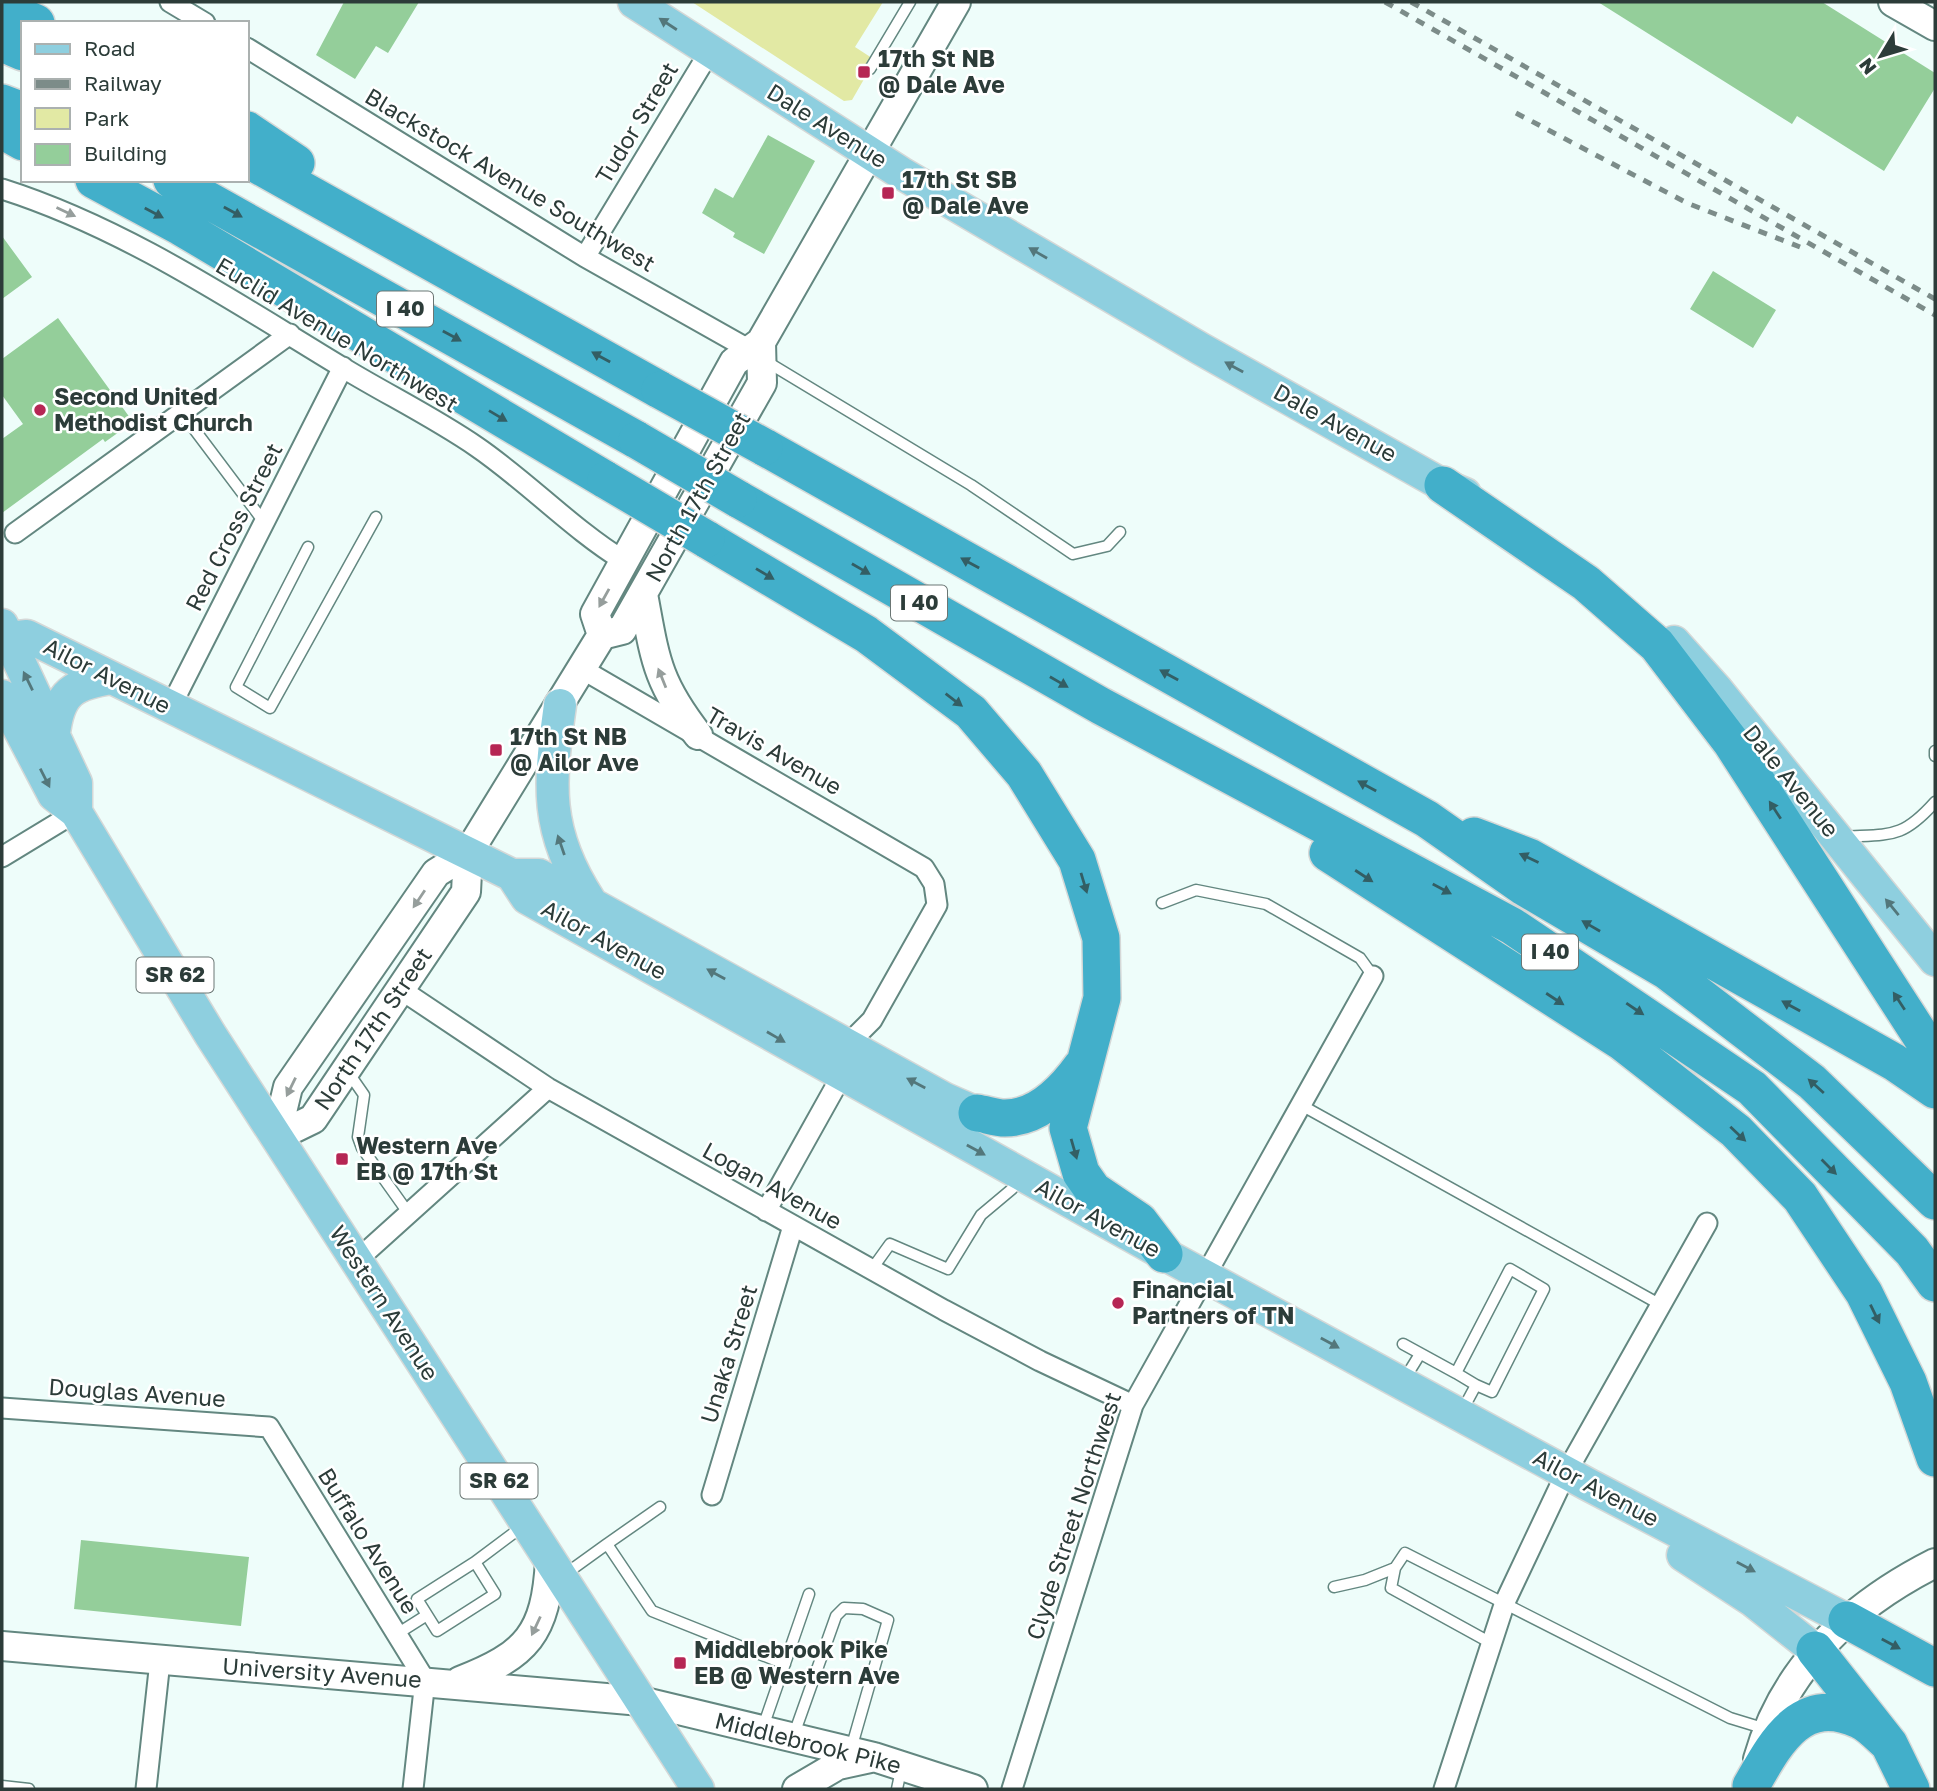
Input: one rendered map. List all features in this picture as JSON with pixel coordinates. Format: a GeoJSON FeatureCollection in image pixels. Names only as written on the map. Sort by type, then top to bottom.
{"type":"FeatureCollection","features":[{"type":"Feature","properties":{"kind":"highway"},"geometry":{"type":"LineString","coordinates":[[2,8],[31,21]]}},
{"type":"Feature","properties":{"kind":"highway"},"geometry":{"type":"LineString","coordinates":[[2,26],[21,34]]}},
{"type":"Feature","properties":{"kind":"highway"},"geometry":{"type":"LineString","coordinates":[[2,43],[21,51]]}},
{"type":"Feature","properties":{"kind":"highway"},"geometry":{"type":"LineString","coordinates":[[2,103],[21,110]]}},
{"type":"Feature","properties":{"kind":"highway"},"geometry":{"type":"LineString","coordinates":[[2,130],[21,141]]}},
{"type":"Feature","properties":{"kind":"highway"},"geometry":{"type":"LineString","coordinates":[[248,131],[524,315]]}},
{"type":"Feature","properties":{"kind":"highway","name":"I 40"},"geometry":{"type":"LineString","coordinates":[[248,160],[1427,819],[1524,887],[1667,971],[1812,1082],[1935,1201]]}},
{"type":"Feature","properties":{"kind":"highway"},"geometry":{"type":"LineString","coordinates":[[98,182],[181,227],[866,634],[971,712],[1024,774],[1076,860],[1101,938],[1102,998],[1068,1128],[1081,1173],[1093,1190],[1139,1221],[1164,1254]]}},
{"type":"Feature","properties":{"kind":"highway","name":"I 40"},"geometry":{"type":"LineString","coordinates":[[176,182],[637,440],[1101,706],[1512,926],[1752,1088],[1912,1251],[1935,1283]]}},
{"type":"Feature","properties":{"kind":"highway"},"geometry":{"type":"LineString","coordinates":[[1443,485],[1586,583],[1657,645],[1731,742],[1935,1058]]}},
{"type":"Feature","properties":{"kind":"highway"},"geometry":{"type":"LineString","coordinates":[[1101,706],[1622,1042],[1736,1131],[1800,1196],[1864,1293],[1908,1382],[1935,1458]]}},
{"type":"Feature","properties":{"kind":"highway"},"geometry":{"type":"LineString","coordinates":[[1427,819],[1529,857],[1894,1062],[1935,1090]]}},
{"type":"Feature","properties":{"kind":"highway"},"geometry":{"type":"LineString","coordinates":[[977,1113],[1006,1118],[1041,1107],[1063,1092],[1086,1060]]}},
{"type":"Feature","properties":{"kind":"highway"},"geometry":{"type":"LineString","coordinates":[[1847,1620],[1935,1668]]}},
{"type":"Feature","properties":{"kind":"highway"},"geometry":{"type":"LineString","coordinates":[[1815,1650],[1889,1744],[1911,1789]]}},
{"type":"Feature","properties":{"kind":"highway"},"geometry":{"type":"LineString","coordinates":[[1750,1787],[1787,1730],[1804,1717],[1835,1713],[1860,1720],[1889,1744]]}},
{"type":"Feature","properties":{"kind":"main road","name":"Dale Avenue"},"geometry":{"type":"LineString","coordinates":[[634,2],[869,154],[1201,349],[1443,485],[1502,509],[1569,553],[1623,594],[1665,633],[1717,690],[1935,960]]}},
{"type":"Feature","properties":{"kind":"main road","name":"North 17th Street"},"geometry":{"type":"LineString","coordinates":[[602,635],[595,614],[734,362],[758,350],[956,2]]}},
{"type":"Feature","properties":{"kind":"main road"},"geometry":{"type":"LineString","coordinates":[[1893,2],[1927,15]]}},
{"type":"Feature","properties":{"kind":"main road","name":"North 17th Street"},"geometry":{"type":"LineString","coordinates":[[276,1137],[288,1087],[436,873],[468,853],[602,635],[622,630],[762,383],[758,350]]}},
{"type":"Feature","properties":{"kind":"main road"},"geometry":{"type":"LineString","coordinates":[[643,594],[652,650],[662,680],[676,707],[698,735]]}},
{"type":"Feature","properties":{"kind":"main road","name":"Ailor Avenue"},"geometry":{"type":"LineString","coordinates":[[4,633],[27,636],[512,875],[539,875],[593,905],[844,1060],[1020,1174],[1578,1479],[1847,1620]]}},
{"type":"Feature","properties":{"kind":"main road","name":"Western Avenue"},"geometry":{"type":"LineString","coordinates":[[4,633],[76,783],[76,812]]}},
{"type":"Feature","properties":{"kind":"main road"},"geometry":{"type":"LineString","coordinates":[[54,733],[57,709],[66,696],[82,684],[113,678]]}},
{"type":"Feature","properties":{"kind":"main road","name":"Western Avenue"},"geometry":{"type":"LineString","coordinates":[[2,696],[54,795],[76,812],[276,1137],[698,1789]]}},
{"type":"Feature","properties":{"kind":"main road"},"geometry":{"type":"LineString","coordinates":[[560,705],[551,769],[553,821],[571,872],[593,905]]}},
{"type":"Feature","properties":{"kind":"main road","name":"North 17th Street"},"geometry":{"type":"LineString","coordinates":[[276,1137],[313,1119],[466,892],[468,853]]}},
{"type":"Feature","properties":{"kind":"main road","name":"Ailor Avenue"},"geometry":{"type":"LineString","coordinates":[[512,875],[527,898],[844,1060],[977,1113]]}},
{"type":"Feature","properties":{"kind":"main road"},"geometry":{"type":"LineString","coordinates":[[1578,1479],[1625,1519],[1752,1600],[1815,1650]]}},
{"type":"Feature","properties":{"kind":"main road"},"geometry":{"type":"LineString","coordinates":[[1750,1787],[1767,1729],[1815,1650],[1892,1584],[1935,1563]]}},
{"type":"Feature","properties":{"kind":"main road"},"geometry":{"type":"LineString","coordinates":[[454,1683],[502,1663],[525,1645],[543,1609],[556,1568]]}},
{"type":"Feature","properties":{"kind":"main road","name":"University Avenue"},"geometry":{"type":"LineString","coordinates":[[2,1646],[160,1661],[425,1680],[641,1701]]}},
{"type":"Feature","properties":{"kind":"main road","name":"Middlebrook Pike"},"geometry":{"type":"LineString","coordinates":[[641,1701],[862,1754],[900,1778],[973,1789]]}},
{"type":"Feature","properties":{"kind":"main road"},"geometry":{"type":"LineString","coordinates":[[797,1789],[862,1754]]}},
{"type":"Feature","properties":{"kind":"street"},"geometry":{"type":"LineString","coordinates":[[170,2],[202,21]]}},
{"type":"Feature","properties":{"kind":"street","name":"Blackstock Avenue Southwest"},"geometry":{"type":"LineString","coordinates":[[248,49],[585,257],[758,350]]}},
{"type":"Feature","properties":{"kind":"street","name":"Tudor Street"},"geometry":{"type":"LineString","coordinates":[[585,257],[710,51]]}},
{"type":"Feature","properties":{"kind":"street","name":"Euclid Avenue Northwest"},"geometry":{"type":"LineString","coordinates":[[2,189],[48,203],[126,240],[290,334],[342,368],[474,445],[546,499],[601,547],[624,561]]}},
{"type":"Feature","properties":{"kind":"street"},"geometry":{"type":"LineString","coordinates":[[15,533],[290,334]]}},
{"type":"Feature","properties":{"kind":"street","name":"Red Cross Street"},"geometry":{"type":"LineString","coordinates":[[170,708],[342,368]]}},
{"type":"Feature","properties":{"kind":"street","name":"Travis Avenue"},"geometry":{"type":"LineString","coordinates":[[582,668],[901,852],[924,868],[934,884],[937,905],[872,1020],[844,1060]]}},
{"type":"Feature","properties":{"kind":"street"},"geometry":{"type":"LineString","coordinates":[[2,857],[76,812]]}},
{"type":"Feature","properties":{"kind":"street","name":"Clyde Street Northwest"},"geometry":{"type":"LineString","coordinates":[[1012,1789],[1133,1405],[1374,976]]}},
{"type":"Feature","properties":{"kind":"street","name":"Logan Avenue"},"geometry":{"type":"LineString","coordinates":[[400,989],[548,1088],[1040,1361],[1133,1405]]}},
{"type":"Feature","properties":{"kind":"street"},"geometry":{"type":"LineString","coordinates":[[766,1211],[844,1060]]}},
{"type":"Feature","properties":{"kind":"street"},"geometry":{"type":"LineString","coordinates":[[356,1261],[548,1088]]}},
{"type":"Feature","properties":{"kind":"street"},"geometry":{"type":"LineString","coordinates":[[1444,1789],[1505,1602],[1578,1479],[1661,1305],[1707,1223]]}},
{"type":"Feature","properties":{"kind":"street","name":"Unaka Street"},"geometry":{"type":"LineString","coordinates":[[712,1495],[793,1226]]}},
{"type":"Feature","properties":{"kind":"street","name":"Douglas Avenue"},"geometry":{"type":"LineString","coordinates":[[2,1408],[269,1427]]}},
{"type":"Feature","properties":{"kind":"street","name":"Buffalo Avenue"},"geometry":{"type":"LineString","coordinates":[[269,1427],[425,1680]]}},
{"type":"Feature","properties":{"kind":"street"},"geometry":{"type":"LineString","coordinates":[[146,1789],[160,1661]]}},
{"type":"Feature","properties":{"kind":"street"},"geometry":{"type":"LineString","coordinates":[[413,1789],[425,1680]]}},
{"type":"Feature","properties":{"kind":"lane"},"geometry":{"type":"LineString","coordinates":[[870,69],[910,2]]}},
{"type":"Feature","properties":{"kind":"lane","name":"Blackstock Avenue Southwest"},"geometry":{"type":"LineString","coordinates":[[758,350],[971,485],[1073,554],[1107,546],[1120,532]]}},
{"type":"Feature","properties":{"kind":"lane"},"geometry":{"type":"LineString","coordinates":[[182,413],[264,522]]}},
{"type":"Feature","properties":{"kind":"lane"},"geometry":{"type":"LineString","coordinates":[[308,547],[236,687],[270,708],[376,517]]}},
{"type":"Feature","properties":{"kind":"lane"},"geometry":{"type":"LineString","coordinates":[[1836,837],[1892,834],[1914,826],[1935,802]]}},
{"type":"Feature","properties":{"kind":"lane"},"geometry":{"type":"LineString","coordinates":[[1162,903],[1196,890],[1266,904],[1360,958],[1374,976]]}},
{"type":"Feature","properties":{"kind":"lane"},"geometry":{"type":"LineString","coordinates":[[346,1070],[364,1095],[358,1137],[362,1148],[409,1214]]}},
{"type":"Feature","properties":{"kind":"lane"},"geometry":{"type":"LineString","coordinates":[[1301,1105],[1661,1305]]}},
{"type":"Feature","properties":{"kind":"lane"},"geometry":{"type":"LineString","coordinates":[[872,1269],[890,1244],[948,1269],[981,1215],[1012,1189],[1020,1174]]}},
{"type":"Feature","properties":{"kind":"lane"},"geometry":{"type":"LineString","coordinates":[[1403,1344],[1476,1385],[1492,1392],[1544,1289],[1510,1269],[1456,1373]]}},
{"type":"Feature","properties":{"kind":"lane"},"geometry":{"type":"LineString","coordinates":[[1403,1383],[1420,1354]]}},
{"type":"Feature","properties":{"kind":"lane"},"geometry":{"type":"LineString","coordinates":[[1460,1415],[1476,1385]]}},
{"type":"Feature","properties":{"kind":"lane"},"geometry":{"type":"LineString","coordinates":[[556,1568],[607,1544],[660,1507]]}},
{"type":"Feature","properties":{"kind":"lane"},"geometry":{"type":"LineString","coordinates":[[475,1562],[495,1594],[437,1631],[417,1599],[475,1562],[527,1524]]}},
{"type":"Feature","properties":{"kind":"lane"},"geometry":{"type":"LineString","coordinates":[[607,1544],[652,1611],[785,1664]]}},
{"type":"Feature","properties":{"kind":"lane"},"geometry":{"type":"LineString","coordinates":[[1491,1643],[1391,1588],[1395,1568],[1405,1553],[1730,1718],[1767,1729]]}},
{"type":"Feature","properties":{"kind":"lane"},"geometry":{"type":"LineString","coordinates":[[1334,1587],[1364,1580],[1395,1568]]}},
{"type":"Feature","properties":{"kind":"lane"},"geometry":{"type":"LineString","coordinates":[[762,1731],[809,1594]]}},
{"type":"Feature","properties":{"kind":"lane"},"geometry":{"type":"LineString","coordinates":[[793,1737],[836,1616],[844,1608],[863,1609],[888,1620],[862,1754]]}},
{"type":"Feature","properties":{"kind":"lane"},"geometry":{"type":"LineString","coordinates":[[397,1634],[427,1615]]}},
{"type":"Feature","properties":{"kind":"lane"},"geometry":{"type":"LineString","coordinates":[[2,1786],[29,1789]]}},
{"type":"Feature","properties":{"kind":"green space"},"geometry":{"type":"Polygon","coordinates":[[[692,2],[883,2],[855,47],[875,60],[852,100],[844,101],[692,2]]]}},
{"type":"Feature","properties":{"kind":"building"},"geometry":{"type":"Polygon","coordinates":[[[344,2],[419,2],[388,53],[376,46],[355,79],[316,55],[344,2]]]}},
{"type":"Feature","properties":{"kind":"building"},"geometry":{"type":"Polygon","coordinates":[[[1598,2],[1822,2],[1935,73],[1935,88],[1884,171],[1797,116],[1792,124],[1598,2]]]}},
{"type":"Feature","properties":{"kind":"building"},"geometry":{"type":"Polygon","coordinates":[[[768,135],[815,161],[764,254],[733,237],[735,233],[702,213],[715,188],[733,198],[768,135]]]}},
{"type":"Feature","properties":{"kind":"building"},"geometry":{"type":"Polygon","coordinates":[[[2,236],[32,277],[2,299],[2,236]]]}},
{"type":"Feature","properties":{"kind":"building"},"geometry":{"type":"Polygon","coordinates":[[[1713,271],[1776,310],[1753,348],[1690,309],[1713,271]]]}},
{"type":"Feature","properties":{"kind":"building","name":"Second United Methodist Church"},"geometry":{"type":"Polygon","coordinates":[[[58,318],[133,422],[105,442],[103,439],[2,513],[2,439],[23,424],[2,395],[2,359],[58,318]]]}},
{"type":"Feature","properties":{"kind":"building"},"geometry":{"type":"Polygon","coordinates":[[[81,1540],[249,1557],[241,1626],[74,1609],[81,1540]]]}},
{"type":"Feature","properties":{"kind":"railway"},"geometry":{"type":"LineString","coordinates":[[1385,2],[1935,315]]}},
{"type":"Feature","properties":{"kind":"railway"},"geometry":{"type":"LineString","coordinates":[[1411,2],[1935,299]]}},
{"type":"Feature","properties":{"kind":"railway"},"geometry":{"type":"LineString","coordinates":[[1516,113],[1687,203],[1800,247]]}},
{"type":"Feature","properties":{"kind":"place","name":"17th St NB @ Dale Ave"},"geometry":{"type":"Point","coordinates":[864,72]}},
{"type":"Feature","properties":{"kind":"place","name":"17th St SB @ Dale Ave"},"geometry":{"type":"Point","coordinates":[888,193]}},
{"type":"Feature","properties":{"kind":"place","name":"Second United Methodist Church"},"geometry":{"type":"Point","coordinates":[40,410]}},
{"type":"Feature","properties":{"kind":"place","name":"17th St NB @ Ailor Ave"},"geometry":{"type":"Point","coordinates":[496,750]}},
{"type":"Feature","properties":{"kind":"place","name":"Western Ave EB @ 17th St"},"geometry":{"type":"Point","coordinates":[342,1159]}},
{"type":"Feature","properties":{"kind":"place","name":"Financial Partners of TN"},"geometry":{"type":"Point","coordinates":[1118,1303]}},
{"type":"Feature","properties":{"kind":"place","name":"Middlebrook Pike EB @ Western Ave"},"geometry":{"type":"Point","coordinates":[680,1663]}}]}
